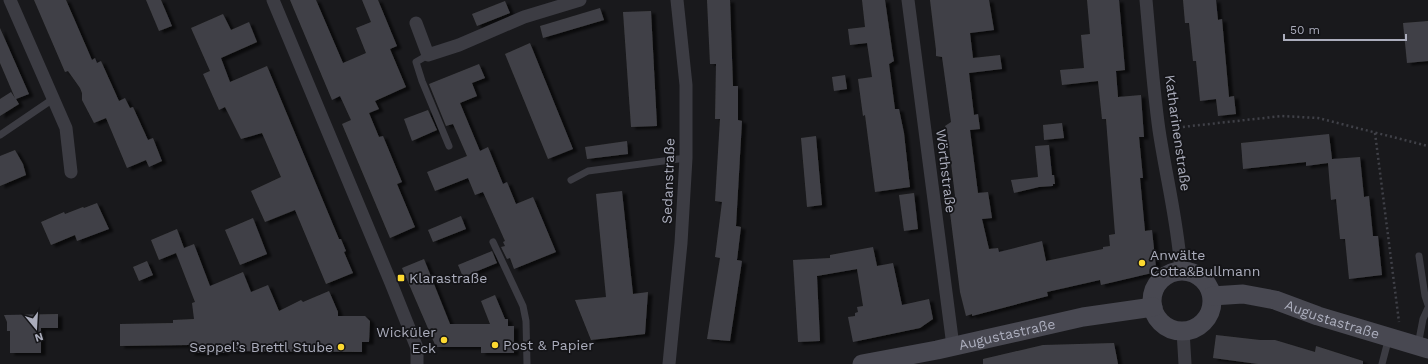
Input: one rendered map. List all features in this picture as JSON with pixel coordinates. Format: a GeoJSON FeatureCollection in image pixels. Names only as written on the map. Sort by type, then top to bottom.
{"type":"FeatureCollection","features":[{"type":"Feature","properties":{"kind":"main road"},"geometry":{"type":"LineString","coordinates":[[1181,271],[1194,274],[1205,281],[1210,288],[1212,296],[1212,306],[1208,316],[1202,324],[1193,329],[1172,329],[1164,324],[1157,316],[1153,307],[1153,296],[1156,287],[1162,278],[1171,273],[1181,271]]}},
{"type":"Feature","properties":{"kind":"main road","name":"Augustastraße"},"geometry":{"type":"LineString","coordinates":[[1212,296],[1243,294],[1276,300],[1318,316],[1409,343]]}},
{"type":"Feature","properties":{"kind":"main road","name":"Augustastraße"},"geometry":{"type":"LineString","coordinates":[[862,364],[892,359],[1083,317],[1153,307]]}},
{"type":"Feature","properties":{"kind":"street"},"geometry":{"type":"LineString","coordinates":[[10,0],[66,128],[70,172]]}},
{"type":"Feature","properties":{"kind":"street"},"geometry":{"type":"LineString","coordinates":[[273,0],[417,348],[417,364]]}},
{"type":"Feature","properties":{"kind":"street"},"geometry":{"type":"LineString","coordinates":[[416,23],[428,55],[459,45],[524,17],[580,0]]}},
{"type":"Feature","properties":{"kind":"street","name":"Sedanstraße"},"geometry":{"type":"LineString","coordinates":[[669,364],[682,243],[686,158],[686,85],[677,0]]}},
{"type":"Feature","properties":{"kind":"street","name":"Wörthstraße"},"geometry":{"type":"LineString","coordinates":[[908,0],[953,346]]}},
{"type":"Feature","properties":{"kind":"street","name":"Katharinenstraße"},"geometry":{"type":"LineString","coordinates":[[1146,0],[1159,129],[1177,225],[1181,271]]}},
{"type":"Feature","properties":{"kind":"street"},"geometry":{"type":"LineString","coordinates":[[1183,330],[1185,364]]}},
{"type":"Feature","properties":{"kind":"lane"},"geometry":{"type":"LineString","coordinates":[[428,55],[416,62],[448,146]]}},
{"type":"Feature","properties":{"kind":"lane"},"geometry":{"type":"LineString","coordinates":[[0,135],[53,99]]}},
{"type":"Feature","properties":{"kind":"lane"},"geometry":{"type":"LineString","coordinates":[[571,180],[588,171],[686,158]]}},
{"type":"Feature","properties":{"kind":"lane"},"geometry":{"type":"LineString","coordinates":[[493,242],[523,306],[526,321],[527,364]]}},
{"type":"Feature","properties":{"kind":"lane"},"geometry":{"type":"LineString","coordinates":[[1419,256],[1425,296],[1428,305]]}},
{"type":"Feature","properties":{"kind":"lane"},"geometry":{"type":"LineString","coordinates":[[1382,364],[1409,343],[1428,308]]}},
{"type":"Feature","properties":{"kind":"path"},"geometry":{"type":"LineString","coordinates":[[1159,129],[1193,127],[1282,116],[1318,118],[1428,146]]}},
{"type":"Feature","properties":{"kind":"path"},"geometry":{"type":"LineString","coordinates":[[1375,132],[1409,343]]}},
{"type":"Feature","properties":{"kind":"building"},"geometry":{"type":"Polygon","coordinates":[[[34,0],[66,0],[92,60],[95,58],[97,63],[101,61],[119,101],[125,98],[130,108],[133,107],[148,140],[153,138],[162,161],[149,167],[146,160],[127,168],[106,118],[94,123],[82,100],[80,88],[68,71],[65,72],[34,0]]]}},
{"type":"Feature","properties":{"kind":"building"},"geometry":{"type":"Polygon","coordinates":[[[146,0],[161,0],[172,26],[159,31],[146,0]]]}},
{"type":"Feature","properties":{"kind":"building"},"geometry":{"type":"Polygon","coordinates":[[[290,0],[316,0],[343,63],[366,53],[356,28],[371,22],[362,0],[378,0],[397,46],[390,49],[406,87],[375,101],[379,109],[369,113],[379,137],[383,136],[402,182],[397,184],[415,227],[390,238],[342,124],[351,120],[340,96],[332,100],[290,0]]]}},
{"type":"Feature","properties":{"kind":"building"},"geometry":{"type":"Polygon","coordinates":[[[707,0],[730,0],[733,86],[738,86],[738,120],[742,121],[736,226],[741,227],[737,260],[742,261],[730,341],[707,339],[720,258],[715,257],[722,202],[715,201],[720,119],[715,119],[716,64],[710,64],[707,0]]]}},
{"type":"Feature","properties":{"kind":"building"},"geometry":{"type":"Polygon","coordinates":[[[862,0],[885,0],[894,61],[889,64],[895,109],[899,109],[904,133],[910,187],[875,192],[865,115],[863,116],[858,79],[872,77],[867,43],[850,45],[848,29],[865,27],[862,0]]]}},
{"type":"Feature","properties":{"kind":"building"},"geometry":{"type":"Polygon","coordinates":[[[930,0],[989,0],[994,30],[970,33],[973,58],[1000,55],[1002,69],[969,73],[974,115],[978,114],[980,129],[970,130],[978,193],[988,192],[992,218],[982,219],[989,249],[998,248],[999,252],[1042,241],[1046,261],[1103,249],[1103,247],[1110,246],[1109,235],[1115,234],[1106,119],[1102,119],[1098,81],[1062,85],[1060,70],[1084,68],[1081,35],[1090,34],[1087,0],[1119,0],[1125,70],[1116,71],[1118,97],[1141,95],[1144,137],[1139,137],[1143,178],[1140,178],[1145,231],[1152,230],[1156,267],[1152,273],[1101,285],[1100,280],[1047,292],[1048,296],[972,316],[972,314],[966,316],[960,292],[948,197],[955,196],[947,130],[945,126],[951,122],[942,57],[936,56],[930,0]]]}},
{"type":"Feature","properties":{"kind":"building"},"geometry":{"type":"Polygon","coordinates":[[[1183,0],[1216,0],[1218,20],[1222,19],[1229,97],[1234,96],[1236,114],[1218,116],[1216,99],[1200,101],[1196,61],[1193,61],[1189,23],[1185,23],[1183,0]]]}},
{"type":"Feature","properties":{"kind":"building"},"geometry":{"type":"Polygon","coordinates":[[[505,1],[510,13],[477,26],[472,14],[505,1]]]}},
{"type":"Feature","properties":{"kind":"building"},"geometry":{"type":"Polygon","coordinates":[[[600,8],[604,20],[543,38],[540,26],[600,8]]]}},
{"type":"Feature","properties":{"kind":"building"},"geometry":{"type":"Polygon","coordinates":[[[651,11],[657,126],[631,127],[623,12],[651,11]]]}},
{"type":"Feature","properties":{"kind":"building"},"geometry":{"type":"Polygon","coordinates":[[[223,14],[231,30],[249,22],[257,42],[221,58],[230,82],[267,66],[339,239],[341,239],[346,251],[344,252],[353,273],[326,284],[295,210],[265,222],[251,191],[281,177],[262,133],[241,139],[225,107],[219,110],[203,74],[210,71],[191,28],[223,14]]]}},
{"type":"Feature","properties":{"kind":"building"},"geometry":{"type":"Polygon","coordinates":[[[1428,21],[1428,61],[1407,63],[1403,23],[1428,21]]]}},
{"type":"Feature","properties":{"kind":"building"},"geometry":{"type":"Polygon","coordinates":[[[0,28],[29,94],[16,99],[19,104],[0,116],[0,99],[11,92],[15,98],[0,63],[0,28]]]}},
{"type":"Feature","properties":{"kind":"building"},"geometry":{"type":"Polygon","coordinates":[[[530,43],[573,149],[548,159],[505,54],[530,43]]]}},
{"type":"Feature","properties":{"kind":"building"},"geometry":{"type":"Polygon","coordinates":[[[479,64],[485,78],[472,83],[477,96],[460,103],[480,151],[488,147],[503,184],[507,182],[516,204],[533,197],[556,252],[514,269],[510,258],[507,259],[501,247],[505,246],[503,242],[505,241],[483,192],[475,195],[468,178],[435,191],[427,172],[467,156],[453,124],[446,126],[429,84],[479,64]]]}},
{"type":"Feature","properties":{"kind":"building"},"geometry":{"type":"Polygon","coordinates":[[[845,75],[847,89],[834,91],[832,77],[845,75]]]}},
{"type":"Feature","properties":{"kind":"building"},"geometry":{"type":"Polygon","coordinates":[[[428,110],[437,130],[412,141],[404,119],[428,110]]]}},
{"type":"Feature","properties":{"kind":"building"},"geometry":{"type":"Polygon","coordinates":[[[1062,123],[1064,138],[1044,140],[1043,125],[1062,123]]]}},
{"type":"Feature","properties":{"kind":"building"},"geometry":{"type":"Polygon","coordinates":[[[1329,134],[1332,159],[1360,157],[1364,197],[1369,196],[1373,236],[1378,236],[1382,275],[1349,279],[1345,239],[1340,239],[1336,199],[1331,200],[1328,163],[1306,166],[1306,162],[1243,169],[1241,143],[1329,134]]]}},
{"type":"Feature","properties":{"kind":"building"},"geometry":{"type":"Polygon","coordinates":[[[816,136],[822,205],[807,207],[801,138],[816,136]]]}},
{"type":"Feature","properties":{"kind":"building"},"geometry":{"type":"Polygon","coordinates":[[[627,141],[628,154],[587,159],[585,147],[627,141]]]}},
{"type":"Feature","properties":{"kind":"building"},"geometry":{"type":"Polygon","coordinates":[[[1049,145],[1052,175],[1054,175],[1055,184],[1053,184],[1053,186],[1039,187],[1014,193],[1011,180],[1038,177],[1035,146],[1049,145]]]}},
{"type":"Feature","properties":{"kind":"building"},"geometry":{"type":"Polygon","coordinates":[[[15,150],[23,164],[26,175],[0,186],[0,156],[15,150]]]}},
{"type":"Feature","properties":{"kind":"building"},"geometry":{"type":"Polygon","coordinates":[[[622,191],[633,294],[648,292],[645,334],[591,340],[575,300],[606,297],[596,194],[622,191]]]}},
{"type":"Feature","properties":{"kind":"building"},"geometry":{"type":"Polygon","coordinates":[[[914,193],[918,229],[904,231],[899,195],[914,193]]]}},
{"type":"Feature","properties":{"kind":"building"},"geometry":{"type":"Polygon","coordinates":[[[97,203],[109,229],[77,241],[75,235],[51,245],[41,222],[64,212],[65,214],[97,203]]]}},
{"type":"Feature","properties":{"kind":"building"},"geometry":{"type":"Polygon","coordinates":[[[461,216],[466,229],[433,242],[428,230],[461,216]]]}},
{"type":"Feature","properties":{"kind":"building"},"geometry":{"type":"Polygon","coordinates":[[[253,218],[267,254],[240,265],[225,230],[253,218]]]}},
{"type":"Feature","properties":{"kind":"building"},"geometry":{"type":"Polygon","coordinates":[[[177,229],[184,248],[194,244],[210,286],[243,272],[251,292],[268,285],[279,311],[301,300],[303,302],[329,291],[338,312],[338,316],[365,316],[370,321],[369,342],[362,342],[362,352],[225,351],[224,353],[190,353],[190,345],[120,346],[120,324],[173,323],[173,320],[194,319],[192,303],[195,302],[176,253],[159,260],[151,240],[177,229]]]}},
{"type":"Feature","properties":{"kind":"building"},"geometry":{"type":"Polygon","coordinates":[[[873,247],[877,266],[893,263],[902,305],[929,299],[933,319],[920,328],[853,342],[848,317],[855,316],[855,313],[858,312],[857,307],[863,306],[857,269],[817,276],[820,341],[798,342],[793,260],[830,258],[830,255],[873,247]]]}},
{"type":"Feature","properties":{"kind":"building"},"geometry":{"type":"Polygon","coordinates":[[[492,251],[497,263],[463,277],[458,265],[492,251]]]}},
{"type":"Feature","properties":{"kind":"building"},"geometry":{"type":"Polygon","coordinates":[[[424,259],[450,324],[490,324],[481,301],[495,295],[505,319],[508,319],[508,326],[514,326],[514,353],[481,353],[481,347],[436,347],[402,268],[424,259]]]}},
{"type":"Feature","properties":{"kind":"building"},"geometry":{"type":"Polygon","coordinates":[[[147,261],[153,275],[139,281],[133,267],[147,261]]]}},
{"type":"Feature","properties":{"kind":"building"},"geometry":{"type":"Polygon","coordinates":[[[58,314],[58,328],[41,328],[41,353],[10,353],[10,331],[7,331],[7,322],[4,315],[58,314]]]}},
{"type":"Feature","properties":{"kind":"building"},"geometry":{"type":"Polygon","coordinates":[[[1216,335],[1260,340],[1275,340],[1315,352],[1316,346],[1363,361],[1363,364],[1258,364],[1213,358],[1216,335]]]}},
{"type":"Feature","properties":{"kind":"building"},"geometry":{"type":"Polygon","coordinates":[[[1114,343],[1118,364],[983,364],[983,359],[1043,345],[1114,343]]]}},
{"type":"Feature","properties":{"kind":"place","name":"Anwälte Cotta&Bullmann"},"geometry":{"type":"Point","coordinates":[1142,263]}},
{"type":"Feature","properties":{"kind":"place","name":"Klarastraße"},"geometry":{"type":"Point","coordinates":[401,278]}},
{"type":"Feature","properties":{"kind":"place","name":"Wicküler Eck"},"geometry":{"type":"Point","coordinates":[444,340]}},
{"type":"Feature","properties":{"kind":"place","name":"Post & Papier"},"geometry":{"type":"Point","coordinates":[495,345]}},
{"type":"Feature","properties":{"kind":"place","name":"Seppel’s Brettl Stube"},"geometry":{"type":"Point","coordinates":[341,347]}}]}
